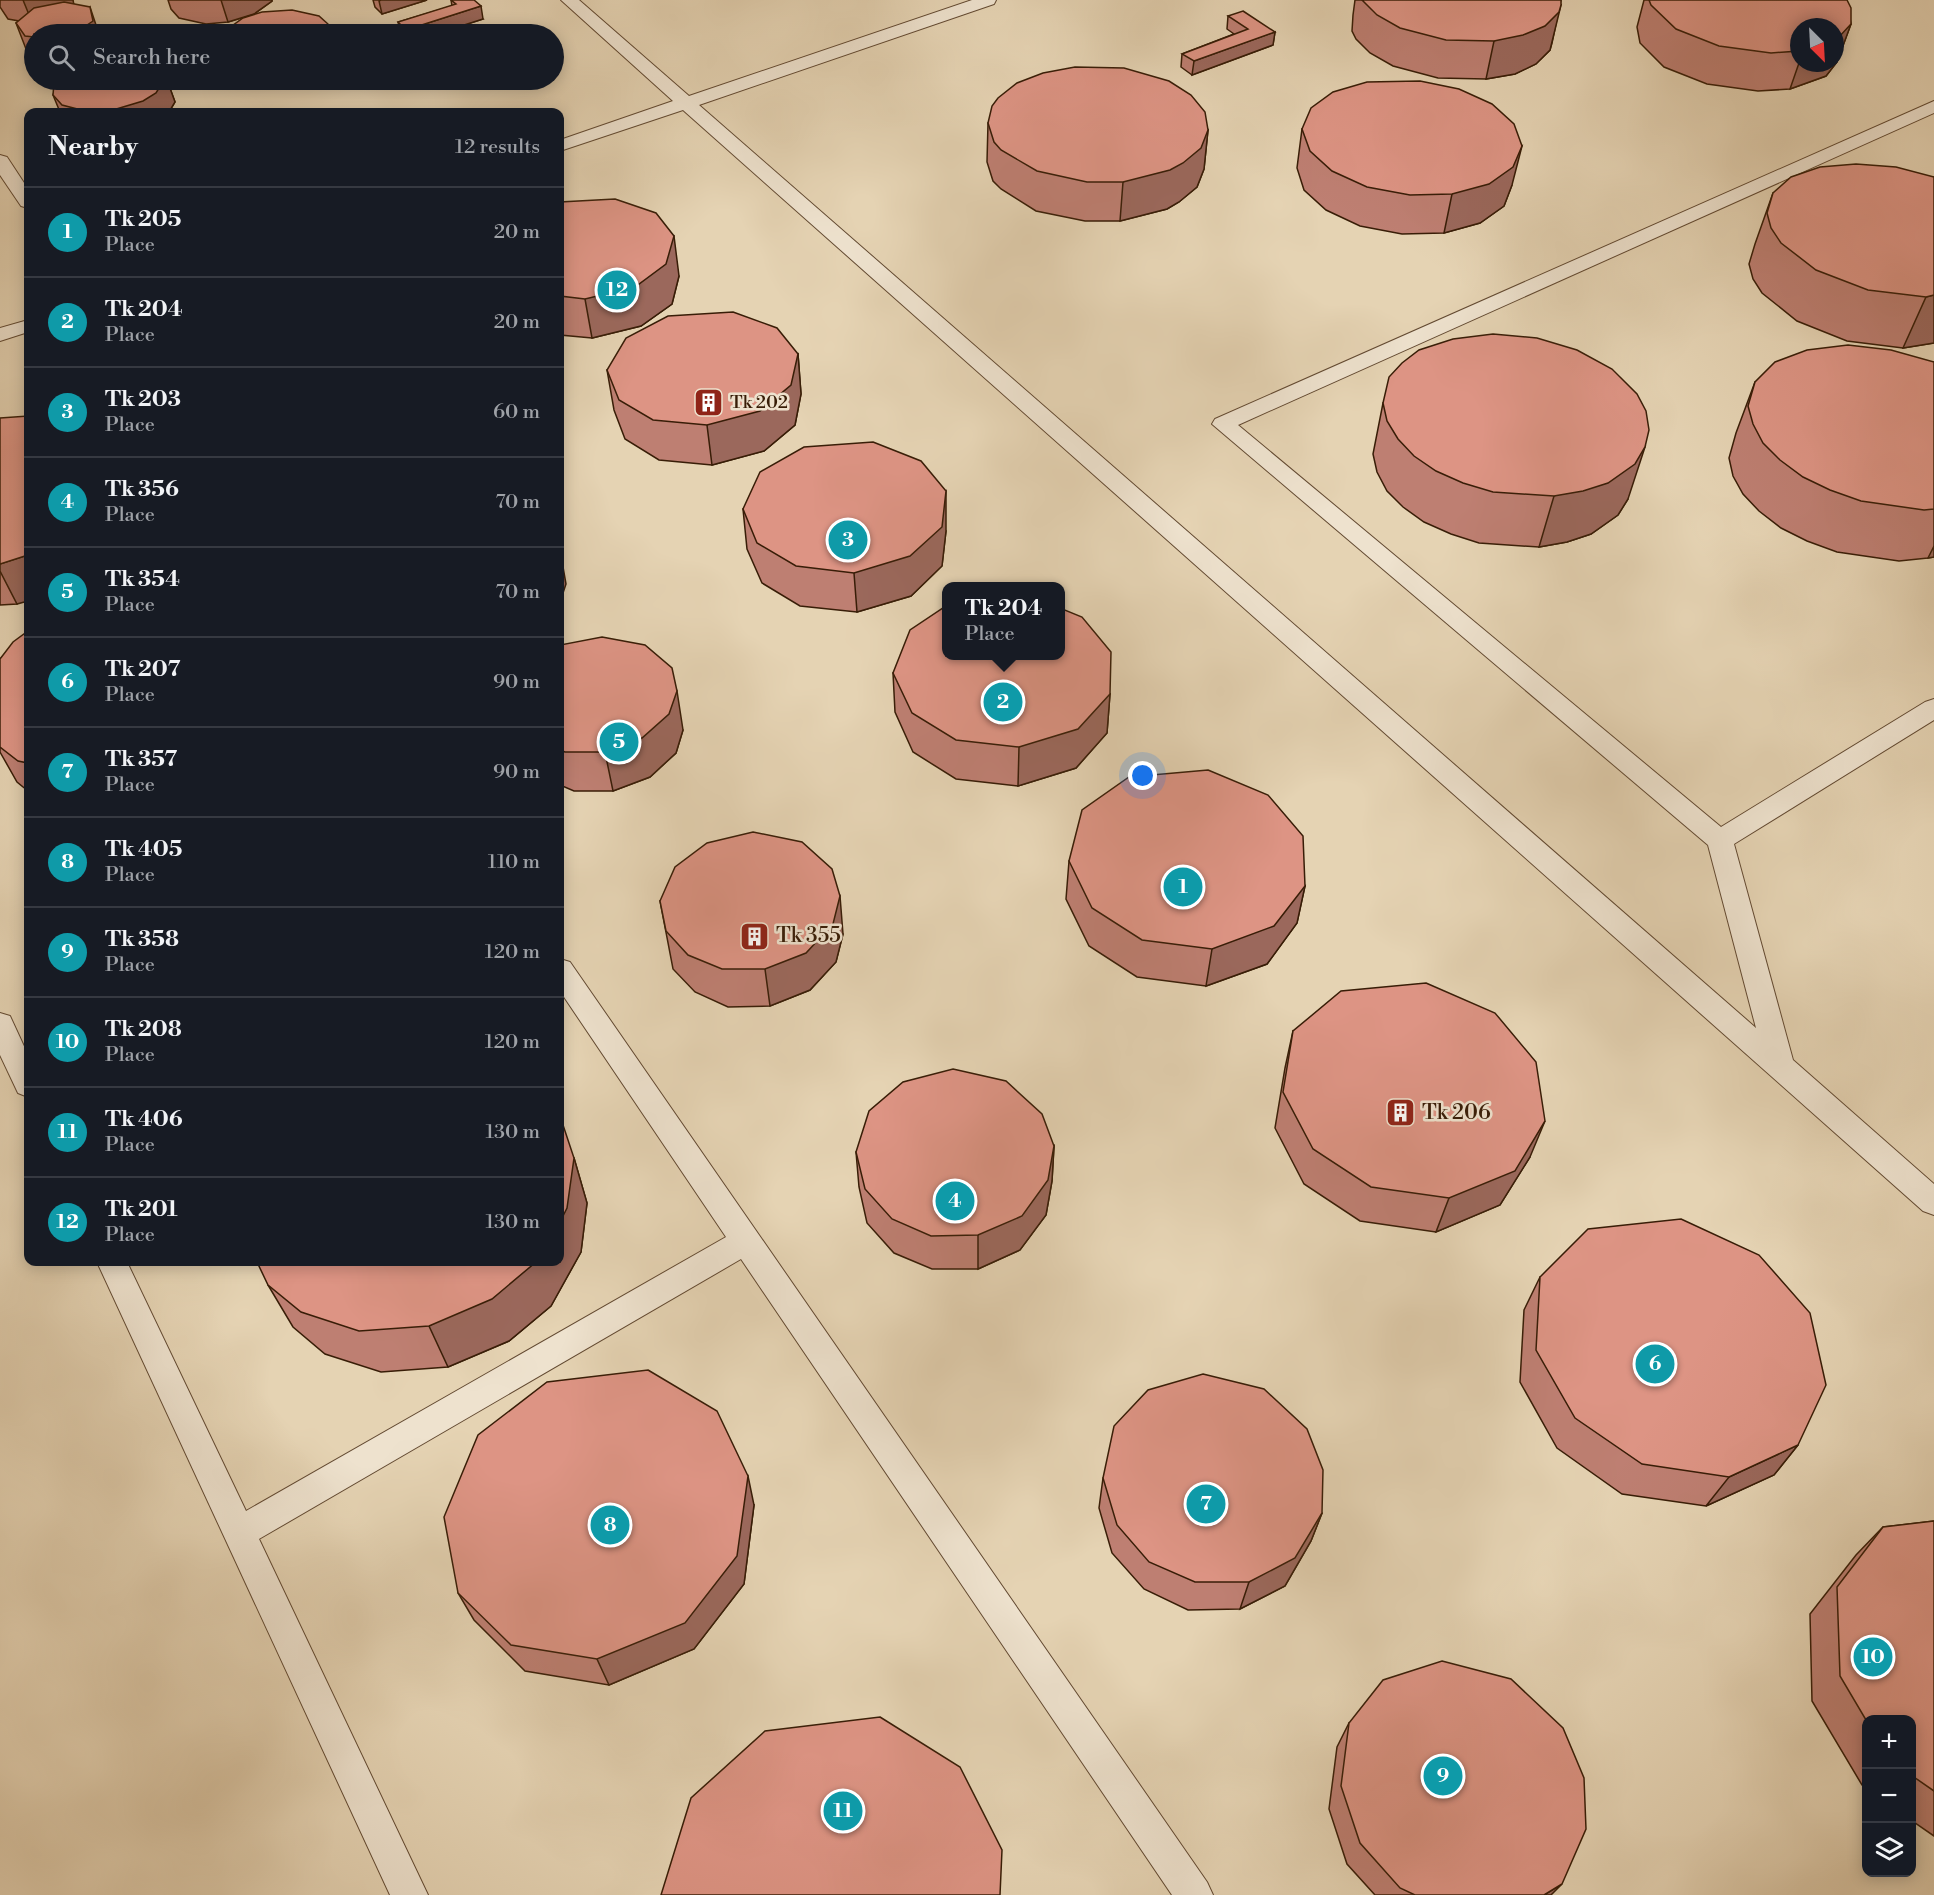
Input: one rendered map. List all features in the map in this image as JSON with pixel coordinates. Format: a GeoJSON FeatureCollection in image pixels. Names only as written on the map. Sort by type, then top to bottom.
{"type":"FeatureCollection","features":[{"type":"Feature","properties":{"kind":"lane"},"geometry":{"type":"LineString","coordinates":[[569,0],[1934,1202]]}},
{"type":"Feature","properties":{"kind":"lane"},"geometry":{"type":"LineString","coordinates":[[564,145],[988,0]]}},
{"type":"Feature","properties":{"kind":"lane"},"geometry":{"type":"LineString","coordinates":[[1779,1066],[1720,840],[1223,424],[1934,106]]}},
{"type":"Feature","properties":{"kind":"lane"},"geometry":{"type":"LineString","coordinates":[[0,161],[24,196]]}},
{"type":"Feature","properties":{"kind":"lane"},"geometry":{"type":"LineString","coordinates":[[0,335],[24,327]]}},
{"type":"Feature","properties":{"kind":"lane"},"geometry":{"type":"LineString","coordinates":[[1720,840],[1934,708]]}},
{"type":"Feature","properties":{"kind":"lane"},"geometry":{"type":"LineString","coordinates":[[564,976],[1194,1895]]}},
{"type":"Feature","properties":{"kind":"lane"},"geometry":{"type":"LineString","coordinates":[[0,1024],[16,1073]]}},
{"type":"Feature","properties":{"kind":"lane"},"geometry":{"type":"LineString","coordinates":[[239,1533],[747,1240]]}},
{"type":"Feature","properties":{"kind":"lane"},"geometry":{"type":"LineString","coordinates":[[113,1266],[409,1895]]}},
{"type":"Feature","properties":{"kind":"building"},"geometry":{"type":"Polygon","coordinates":[[[451,0],[474,0],[481,6],[425,24],[400,24],[398,22],[456,4],[451,0]]]}},
{"type":"Feature","properties":{"kind":"building"},"geometry":{"type":"Polygon","coordinates":[[[1362,0],[1561,0],[1561,5],[1559,12],[1545,26],[1523,35],[1494,41],[1446,40],[1400,28],[1377,15],[1362,0]]]}},
{"type":"Feature","properties":{"kind":"building"},"geometry":{"type":"Polygon","coordinates":[[[1649,0],[1847,0],[1851,8],[1851,24],[1844,32],[1844,18],[1790,18],[1790,52],[1771,53],[1719,46],[1676,29],[1651,5],[1649,0]]]}},
{"type":"Feature","properties":{"kind":"building"},"geometry":{"type":"Polygon","coordinates":[[[64,2],[90,7],[93,21],[88,24],[24,24],[24,35],[16,23],[34,8],[64,2]]]}},
{"type":"Feature","properties":{"kind":"building"},"geometry":{"type":"Polygon","coordinates":[[[292,10],[319,16],[328,24],[235,24],[243,18],[262,12],[292,10]]]}},
{"type":"Feature","properties":{"kind":"building"},"geometry":{"type":"Polygon","coordinates":[[[1243,11],[1275,32],[1194,61],[1182,54],[1248,29],[1228,16],[1243,11]]]}},
{"type":"Feature","properties":{"kind":"building"},"geometry":{"type":"Polygon","coordinates":[[[1075,67],[1124,68],[1169,81],[1191,95],[1205,112],[1208,130],[1201,148],[1183,163],[1170,170],[1123,182],[1087,182],[1037,171],[1001,150],[994,142],[988,123],[992,106],[998,98],[1017,83],[1043,73],[1075,67]]]}},
{"type":"Feature","properties":{"kind":"building"},"geometry":{"type":"Polygon","coordinates":[[[1420,81],[1459,89],[1492,104],[1514,124],[1522,146],[1513,167],[1489,184],[1452,194],[1410,195],[1367,187],[1332,171],[1310,151],[1302,129],[1311,108],[1333,92],[1367,82],[1420,81]]]}},
{"type":"Feature","properties":{"kind":"building"},"geometry":{"type":"Polygon","coordinates":[[[53,90],[158,90],[143,101],[120,108],[74,108],[62,105],[53,95],[53,90]]]}},
{"type":"Feature","properties":{"kind":"building"},"geometry":{"type":"Polygon","coordinates":[[[1856,164],[1896,167],[1934,177],[1934,295],[1926,297],[1868,290],[1816,270],[1781,243],[1771,228],[1767,213],[1773,193],[1791,177],[1820,167],[1856,164]]]}},
{"type":"Feature","properties":{"kind":"building"},"geometry":{"type":"Polygon","coordinates":[[[615,199],[656,213],[674,236],[666,264],[635,287],[585,299],[564,296],[564,202],[615,199]]]}},
{"type":"Feature","properties":{"kind":"building"},"geometry":{"type":"Polygon","coordinates":[[[733,312],[777,328],[798,354],[791,385],[760,411],[707,425],[653,420],[619,400],[607,370],[626,338],[668,316],[733,312]]]}},
{"type":"Feature","properties":{"kind":"building"},"geometry":{"type":"Polygon","coordinates":[[[1493,334],[1537,338],[1577,350],[1612,369],[1637,394],[1646,411],[1649,430],[1645,447],[1635,464],[1608,483],[1583,491],[1554,496],[1493,492],[1463,483],[1436,471],[1414,456],[1398,439],[1387,421],[1383,403],[1389,377],[1419,350],[1453,339],[1493,334]]]}},
{"type":"Feature","properties":{"kind":"building"},"geometry":{"type":"Polygon","coordinates":[[[1848,345],[1891,350],[1934,362],[1934,509],[1924,510],[1861,501],[1830,490],[1803,477],[1780,460],[1763,443],[1753,424],[1748,406],[1755,382],[1775,362],[1807,350],[1848,345]]]}},
{"type":"Feature","properties":{"kind":"building"},"geometry":{"type":"Polygon","coordinates":[[[24,416],[24,556],[0,564],[0,418],[24,416]]]}},
{"type":"Feature","properties":{"kind":"building"},"geometry":{"type":"Polygon","coordinates":[[[873,442],[921,461],[946,491],[942,527],[910,556],[854,573],[796,566],[757,543],[743,509],[760,472],[804,447],[873,442]]]}},
{"type":"Feature","properties":{"kind":"building"},"geometry":{"type":"Polygon","coordinates":[[[942,609],[942,660],[1065,660],[1065,610],[1082,617],[1111,652],[1110,694],[1078,729],[1019,747],[956,740],[912,713],[893,673],[910,630],[942,609]]]}},
{"type":"Feature","properties":{"kind":"building"},"geometry":{"type":"Polygon","coordinates":[[[24,634],[24,762],[18,761],[0,747],[0,659],[13,642],[24,634]]]}},
{"type":"Feature","properties":{"kind":"building"},"geometry":{"type":"Polygon","coordinates":[[[602,637],[645,645],[672,668],[677,691],[669,714],[642,738],[605,752],[564,752],[564,644],[602,637]]]}},
{"type":"Feature","properties":{"kind":"building"},"geometry":{"type":"Polygon","coordinates":[[[1208,770],[1268,795],[1303,836],[1305,886],[1274,926],[1212,949],[1142,940],[1092,908],[1069,861],[1082,810],[1129,777],[1208,770]]]}},
{"type":"Feature","properties":{"kind":"building","name":"Tk 355"},"geometry":{"type":"Polygon","coordinates":[[[753,832],[802,842],[832,869],[840,896],[833,924],[806,953],[765,969],[722,969],[688,955],[666,931],[660,901],[675,867],[707,843],[753,832]]]}},
{"type":"Feature","properties":{"kind":"building","name":"Tk 206"},"geometry":{"type":"Polygon","coordinates":[[[1426,983],[1495,1013],[1536,1062],[1545,1121],[1515,1171],[1449,1198],[1371,1187],[1313,1149],[1283,1092],[1293,1031],[1341,991],[1426,983]]]}},
{"type":"Feature","properties":{"kind":"building"},"geometry":{"type":"Polygon","coordinates":[[[953,1069],[1006,1081],[1042,1114],[1054,1146],[1048,1180],[1022,1216],[978,1235],[931,1236],[892,1219],[865,1189],[856,1152],[869,1111],[903,1082],[953,1069]]]}},
{"type":"Feature","properties":{"kind":"building"},"geometry":{"type":"Polygon","coordinates":[[[564,1128],[574,1158],[567,1208],[564,1214],[564,1128]]]}},
{"type":"Feature","properties":{"kind":"building"},"geometry":{"type":"Polygon","coordinates":[[[1681,1219],[1759,1255],[1810,1313],[1826,1385],[1798,1445],[1729,1477],[1642,1464],[1575,1418],[1536,1350],[1540,1277],[1588,1229],[1681,1219]]]}},
{"type":"Feature","properties":{"kind":"building"},"geometry":{"type":"Polygon","coordinates":[[[259,1266],[531,1266],[492,1299],[429,1326],[359,1331],[301,1312],[268,1285],[259,1266]]]}},
{"type":"Feature","properties":{"kind":"building"},"geometry":{"type":"Polygon","coordinates":[[[648,1370],[717,1411],[748,1476],[737,1556],[685,1623],[597,1659],[511,1645],[458,1593],[444,1517],[478,1435],[547,1382],[648,1370]]]}},
{"type":"Feature","properties":{"kind":"building"},"geometry":{"type":"Polygon","coordinates":[[[1203,1374],[1264,1389],[1307,1429],[1323,1470],[1322,1513],[1295,1558],[1249,1582],[1195,1582],[1149,1562],[1117,1525],[1103,1478],[1114,1426],[1148,1390],[1203,1374]]]}},
{"type":"Feature","properties":{"kind":"building"},"geometry":{"type":"Polygon","coordinates":[[[1934,1521],[1934,1791],[1916,1778],[1916,1715],[1863,1715],[1840,1676],[1837,1587],[1883,1527],[1934,1521]]]}},
{"type":"Feature","properties":{"kind":"building"},"geometry":{"type":"Polygon","coordinates":[[[1442,1661],[1511,1679],[1563,1728],[1584,1778],[1586,1829],[1562,1884],[1544,1895],[1415,1895],[1400,1888],[1360,1843],[1341,1786],[1349,1723],[1383,1680],[1442,1661]]]}},
{"type":"Feature","properties":{"kind":"building"},"geometry":{"type":"Polygon","coordinates":[[[880,1717],[960,1767],[1002,1850],[1000,1895],[661,1895],[691,1798],[765,1731],[880,1717]]]}},
{"type":"Feature","properties":{"kind":"place","name":"Tk 201"},"geometry":{"type":"Point","coordinates":[617,290]}},
{"type":"Feature","properties":{"kind":"place","name":"Tk 202"},"geometry":{"type":"Point","coordinates":[709,402]}},
{"type":"Feature","properties":{"kind":"place","name":"Tk 203"},"geometry":{"type":"Point","coordinates":[848,540]}},
{"type":"Feature","properties":{"kind":"place","name":"Tk 204"},"geometry":{"type":"Point","coordinates":[1003,702]}},
{"type":"Feature","properties":{"kind":"place","name":"Tk 354"},"geometry":{"type":"Point","coordinates":[619,742]}},
{"type":"Feature","properties":{"kind":"place","name":"Tk 205"},"geometry":{"type":"Point","coordinates":[1183,887]}},
{"type":"Feature","properties":{"kind":"place","name":"Tk 355"},"geometry":{"type":"Point","coordinates":[755,936]}},
{"type":"Feature","properties":{"kind":"place","name":"Tk 206"},"geometry":{"type":"Point","coordinates":[1401,1113]}},
{"type":"Feature","properties":{"kind":"place","name":"Tk 356"},"geometry":{"type":"Point","coordinates":[955,1201]}},
{"type":"Feature","properties":{"kind":"place","name":"Tk 207"},"geometry":{"type":"Point","coordinates":[1655,1364]}},
{"type":"Feature","properties":{"kind":"place","name":"Tk 357"},"geometry":{"type":"Point","coordinates":[1206,1504]}},
{"type":"Feature","properties":{"kind":"place","name":"Tk 405"},"geometry":{"type":"Point","coordinates":[610,1525]}},
{"type":"Feature","properties":{"kind":"place","name":"Tk 208"},"geometry":{"type":"Point","coordinates":[1873,1657]}},
{"type":"Feature","properties":{"kind":"place","name":"Tk 358"},"geometry":{"type":"Point","coordinates":[1443,1776]}},
{"type":"Feature","properties":{"kind":"place","name":"Tk 406"},"geometry":{"type":"Point","coordinates":[843,1811]}}]}
